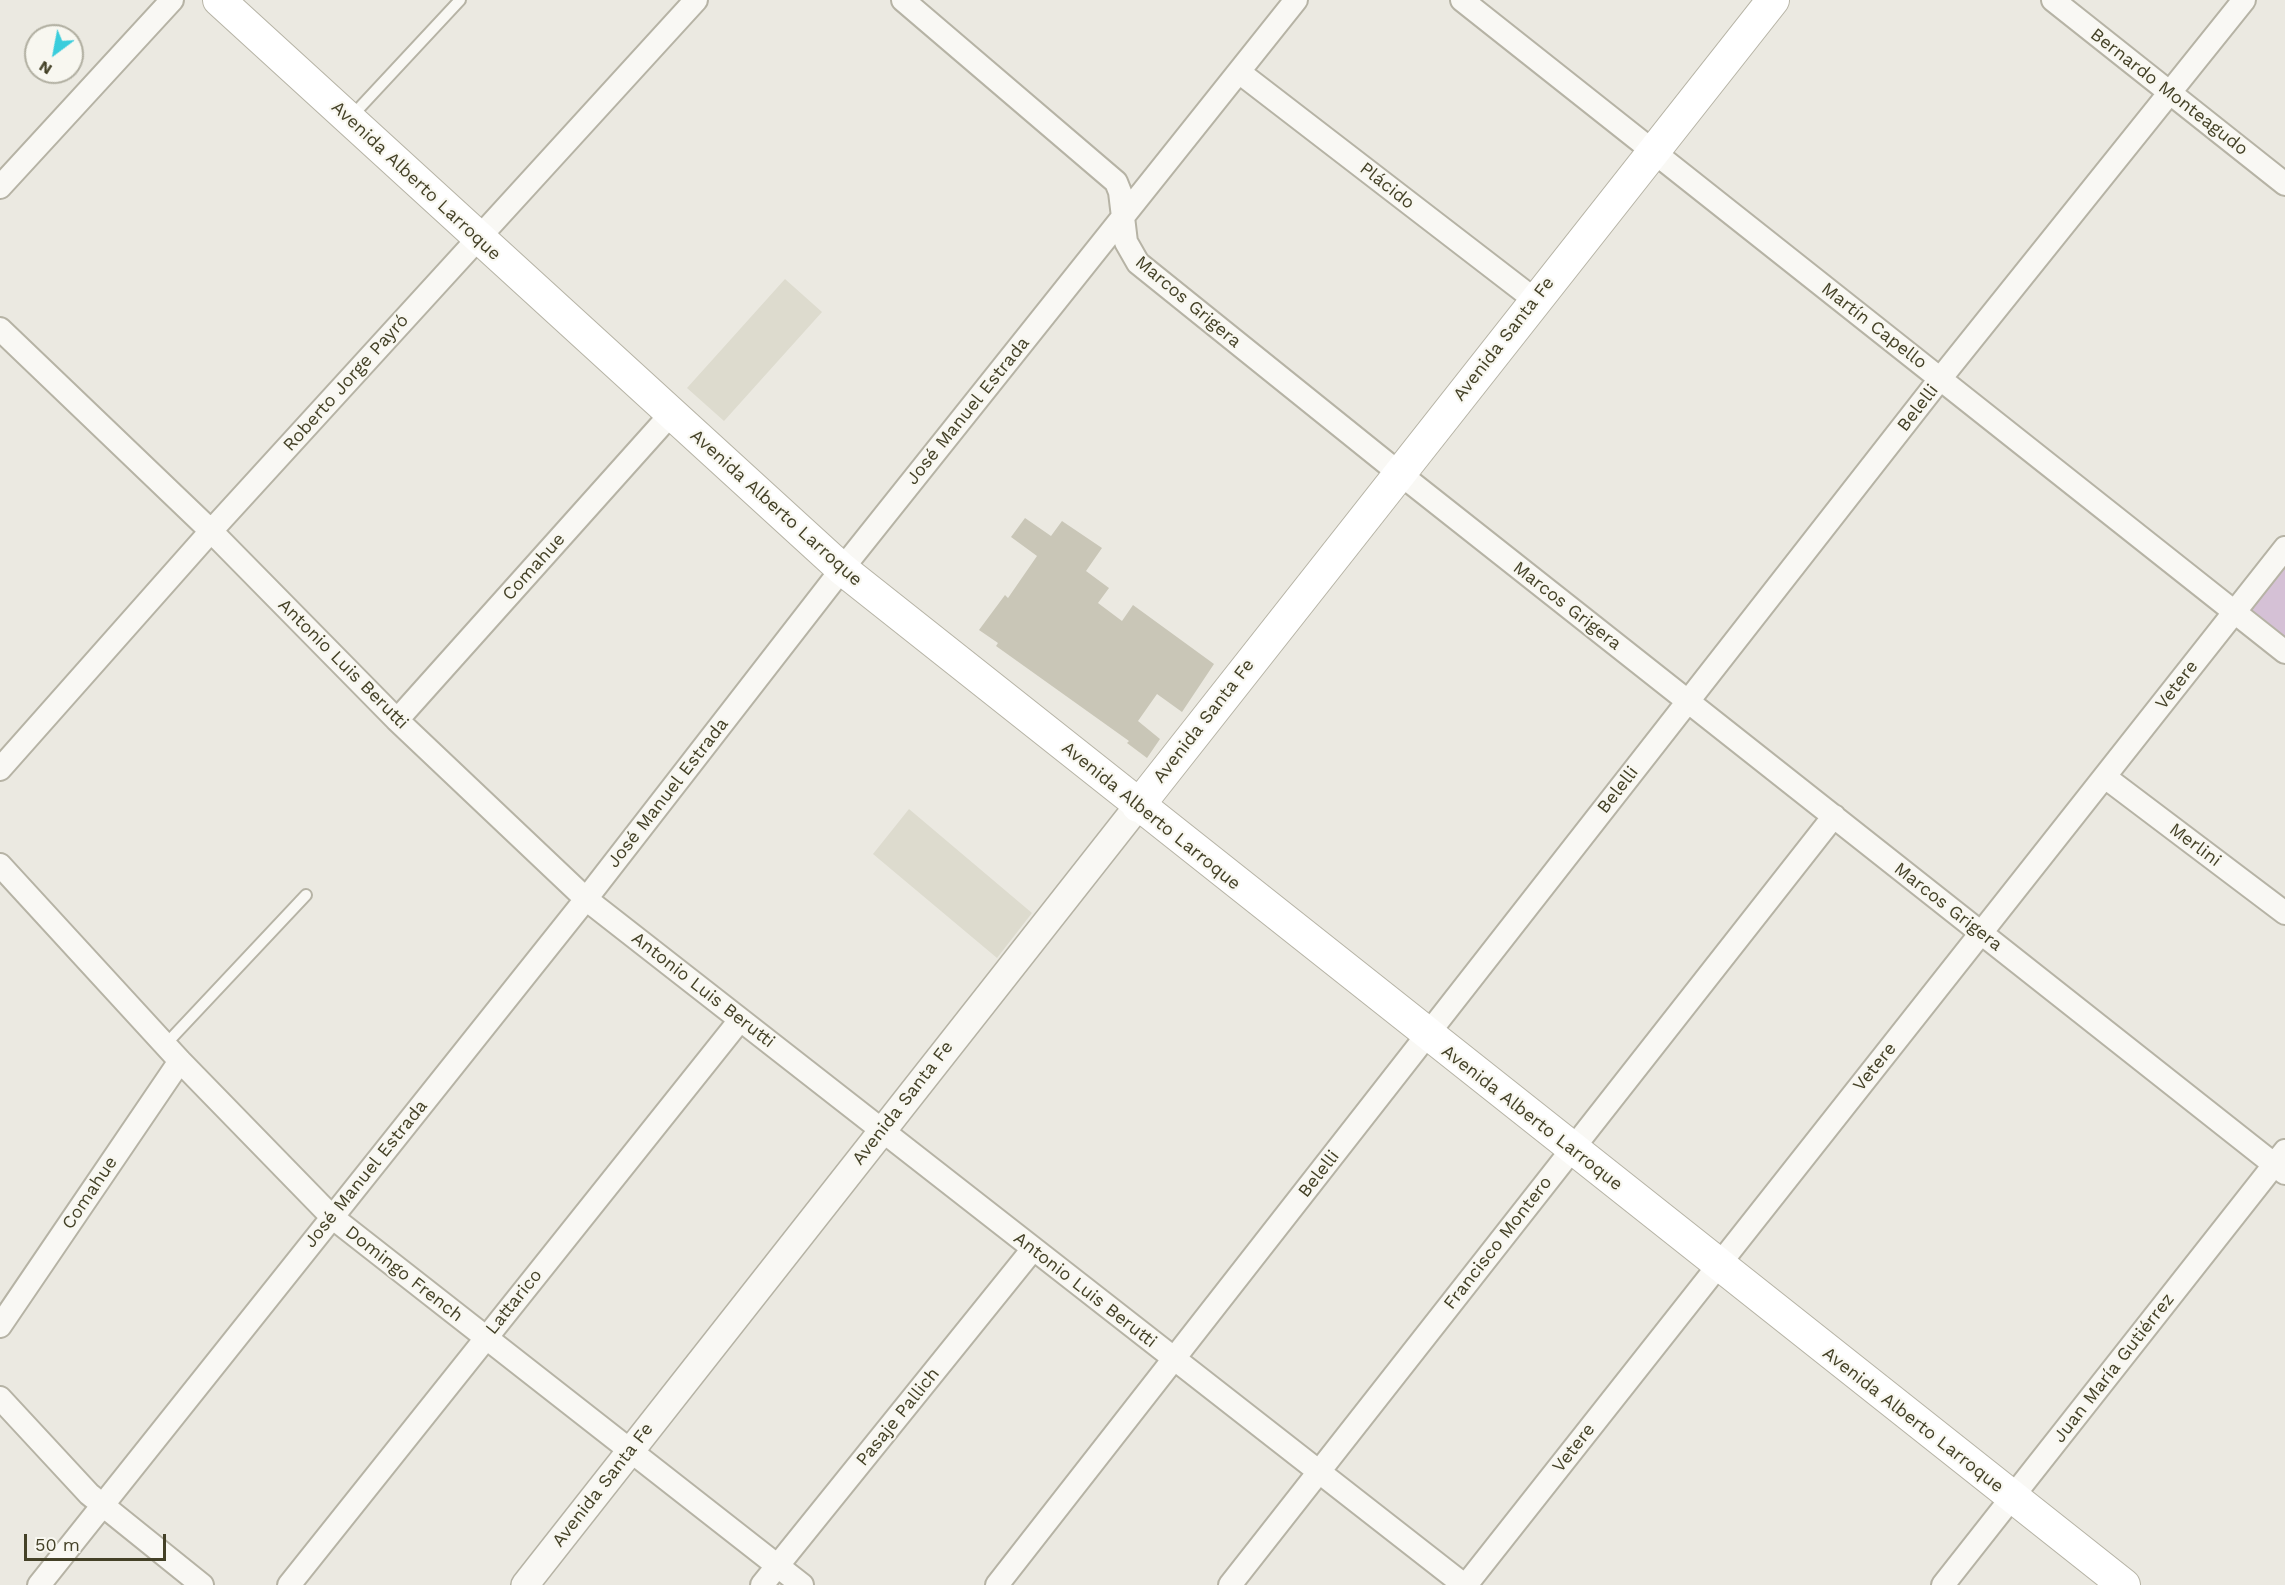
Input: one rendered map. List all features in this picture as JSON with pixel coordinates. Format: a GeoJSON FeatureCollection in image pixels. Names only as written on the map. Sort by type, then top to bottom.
{"type":"FeatureCollection","features":[{"type":"Feature","properties":{"kind":"main road","name":"Avenida Alberto Larroque"},"geometry":{"type":"LineString","coordinates":[[219,0],[842,569],[1138,806],[2124,1585]]}},
{"type":"Feature","properties":{"kind":"main road","name":"Avenida Santa Fe"},"geometry":{"type":"LineString","coordinates":[[1138,806],[1773,0]]}},
{"type":"Feature","properties":{"kind":"street"},"geometry":{"type":"LineString","coordinates":[[0,187],[172,0]]}},
{"type":"Feature","properties":{"kind":"street","name":"Roberto Jorge Payró"},"geometry":{"type":"LineString","coordinates":[[0,769],[211,531],[696,0]]}},
{"type":"Feature","properties":{"kind":"street","name":"Marcos Grigera"},"geometry":{"type":"LineString","coordinates":[[903,0],[1116,182],[1120,192],[1126,242],[1138,263],[1399,473],[1982,933],[2281,1163]]}},
{"type":"Feature","properties":{"kind":"street","name":"José Manuel Estrada"},"geometry":{"type":"LineString","coordinates":[[39,1585],[586,898],[842,569],[1296,0]]}},
{"type":"Feature","properties":{"kind":"street","name":"Martín Capello"},"geometry":{"type":"LineString","coordinates":[[1462,0],[2285,652]]}},
{"type":"Feature","properties":{"kind":"street","name":"Bernardo Monteagudo"},"geometry":{"type":"LineString","coordinates":[[2053,0],[2285,184]]}},
{"type":"Feature","properties":{"kind":"street","name":"Belelli"},"geometry":{"type":"LineString","coordinates":[[997,1585],[1940,379],[2244,0]]}},
{"type":"Feature","properties":{"kind":"street","name":"Plácido"},"geometry":{"type":"LineString","coordinates":[[1239,72],[1535,300]]}},
{"type":"Feature","properties":{"kind":"street","name":"Antonio Luis Berutti"},"geometry":{"type":"LineString","coordinates":[[0,328],[211,531],[397,720],[586,898],[881,1131],[1465,1585]]}},
{"type":"Feature","properties":{"kind":"street","name":"Comahue"},"geometry":{"type":"LineString","coordinates":[[397,720],[671,414]]}},
{"type":"Feature","properties":{"kind":"street","name":"Vetere"},"geometry":{"type":"LineString","coordinates":[[1465,1585],[2285,548]]}},
{"type":"Feature","properties":{"kind":"street","name":"Merlini"},"geometry":{"type":"LineString","coordinates":[[2105,777],[2285,913]]}},
{"type":"Feature","properties":{"kind":"street","name":"Avenida Santa Fe"},"geometry":{"type":"LineString","coordinates":[[525,1585],[1138,806]]}},
{"type":"Feature","properties":{"kind":"street","name":"Francisco Montero"},"geometry":{"type":"LineString","coordinates":[[1230,1585],[1834,816]]}},
{"type":"Feature","properties":{"kind":"street","name":"Domingo French"},"geometry":{"type":"LineString","coordinates":[[0,865],[173,1053],[332,1217],[802,1585]]}},
{"type":"Feature","properties":{"kind":"street","name":"Lattarico"},"geometry":{"type":"LineString","coordinates":[[289,1585],[740,1020]]}},
{"type":"Feature","properties":{"kind":"street","name":"Comahue"},"geometry":{"type":"LineString","coordinates":[[0,1326],[173,1053]]}},
{"type":"Feature","properties":{"kind":"street","name":"Juan María Gutiérrez"},"geometry":{"type":"LineString","coordinates":[[1943,1585],[2281,1163]]}},
{"type":"Feature","properties":{"kind":"street","name":"Pasaje Pallich"},"geometry":{"type":"LineString","coordinates":[[762,1585],[1033,1249]]}},
{"type":"Feature","properties":{"kind":"street"},"geometry":{"type":"LineString","coordinates":[[0,1398],[102,1505],[202,1585]]}},
{"type":"Feature","properties":{"kind":"lane"},"geometry":{"type":"LineString","coordinates":[[348,119],[460,0]]}},
{"type":"Feature","properties":{"kind":"lane"},"geometry":{"type":"LineString","coordinates":[[173,1053],[306,895]]}},
{"type":"Feature","properties":{"kind":"shaded area"},"geometry":{"type":"Polygon","coordinates":[[[785,279],[822,312],[724,421],[687,388],[785,279]]]}},
{"type":"Feature","properties":{"kind":"shaded area"},"geometry":{"type":"Polygon","coordinates":[[[2285,551],[2285,652],[2235,612],[2285,551]]]}},
{"type":"Feature","properties":{"kind":"shaded area"},"geometry":{"type":"Polygon","coordinates":[[[909,809],[1032,913],[997,958],[873,854],[909,809]]]}},
{"type":"Feature","properties":{"kind":"building"},"geometry":{"type":"Polygon","coordinates":[[[1025,518],[1051,536],[1062,521],[1102,548],[1086,571],[1109,588],[1098,603],[1122,621],[1133,605],[1214,664],[1182,712],[1157,694],[1138,721],[1160,739],[1147,758],[1127,743],[1129,741],[996,646],[998,643],[979,630],[1005,595],[1008,598],[1037,556],[1011,537],[1025,518]]]}}]}
